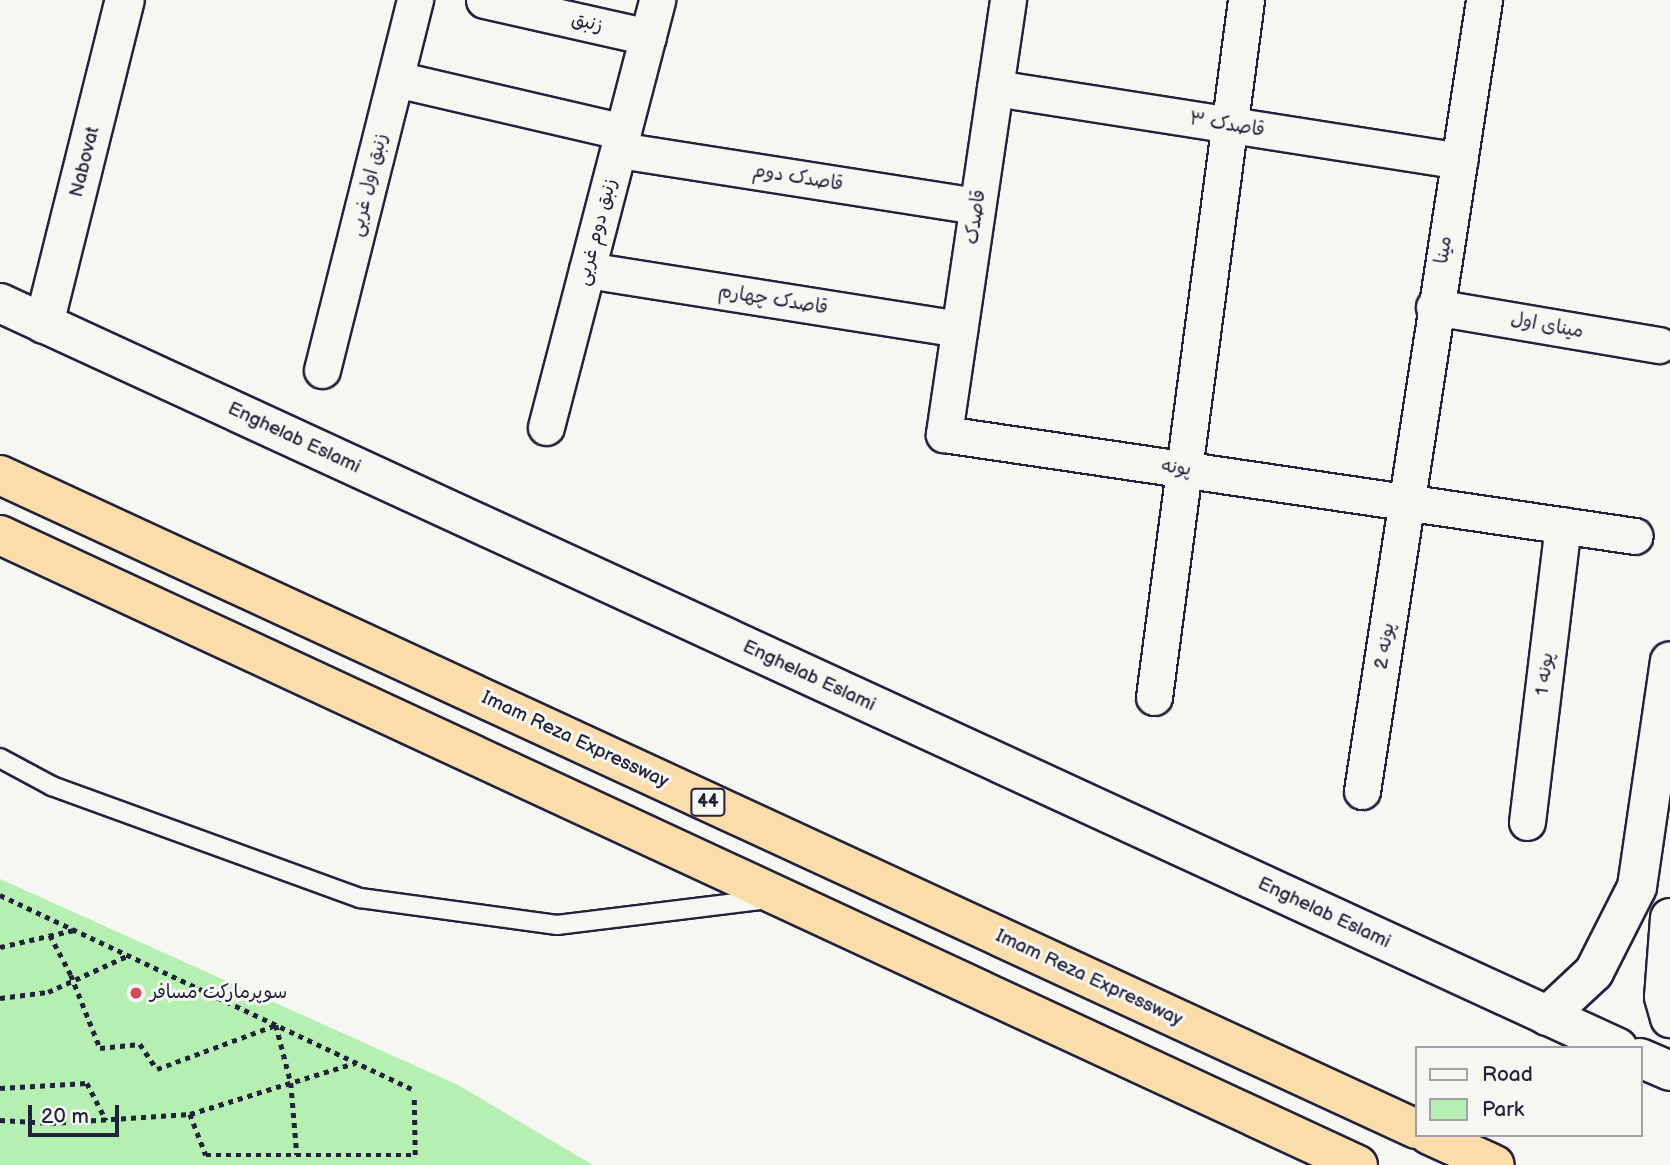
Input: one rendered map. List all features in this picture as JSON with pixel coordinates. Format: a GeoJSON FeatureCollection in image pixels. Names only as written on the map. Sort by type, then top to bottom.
{"type":"FeatureCollection","features":[{"type":"Feature","properties":{"kind":"highway","name":"Imam Reza Expressway"},"geometry":{"type":"LineString","coordinates":[[0,475],[1414,1128]]}},
{"type":"Feature","properties":{"kind":"highway"},"geometry":{"type":"LineString","coordinates":[[0,535],[1358,1165]]}},
{"type":"Feature","properties":{"kind":"highway"},"geometry":{"type":"LineString","coordinates":[[1433,1137],[1495,1165]]}},
{"type":"Feature","properties":{"kind":"street","name":"Nabovat"},"geometry":{"type":"LineString","coordinates":[[44,324],[125,0]]}},
{"type":"Feature","properties":{"kind":"street","name":"زنبق اول غربی"},"geometry":{"type":"LineString","coordinates":[[322,370],[415,0]]}},
{"type":"Feature","properties":{"kind":"street","name":"زنبق"},"geometry":{"type":"LineString","coordinates":[[484,0],[648,37]]}},
{"type":"Feature","properties":{"kind":"street","name":"زنبق دوم غربی"},"geometry":{"type":"LineString","coordinates":[[546,427],[657,0]]}},
{"type":"Feature","properties":{"kind":"street","name":"قاصدک"},"geometry":{"type":"LineString","coordinates":[[944,434],[1008,0]]}},
{"type":"Feature","properties":{"kind":"street"},"geometry":{"type":"LineString","coordinates":[[1154,697],[1246,0]]}},
{"type":"Feature","properties":{"kind":"street","name":"مینا"},"geometry":{"type":"LineString","coordinates":[[1409,501],[1434,307],[1484,0]]}},
{"type":"Feature","properties":{"kind":"street","name":"قاصدک دوم"},"geometry":{"type":"LineString","coordinates":[[396,79],[621,141],[977,206]]}},
{"type":"Feature","properties":{"kind":"street","name":"قاصدک ۳"},"geometry":{"type":"LineString","coordinates":[[995,88],[1459,161]]}},
{"type":"Feature","properties":{"kind":"street","name":"قاصدک چهارم"},"geometry":{"type":"LineString","coordinates":[[587,270],[959,329]]}},
{"type":"Feature","properties":{"kind":"street","name":"Enghelab Eslami"},"geometry":{"type":"LineString","coordinates":[[0,303],[1614,1046]]}},
{"type":"Feature","properties":{"kind":"street","name":"مینای اول"},"geometry":{"type":"LineString","coordinates":[[1434,307],[1659,345]]}},
{"type":"Feature","properties":{"kind":"street","name":"پونه"},"geometry":{"type":"LineString","coordinates":[[944,434],[1634,536]]}},
{"type":"Feature","properties":{"kind":"street","name":"پونه 2"},"geometry":{"type":"LineString","coordinates":[[1362,792],[1409,501]]}},
{"type":"Feature","properties":{"kind":"street","name":"پونه 1"},"geometry":{"type":"LineString","coordinates":[[1527,822],[1563,525]]}},
{"type":"Feature","properties":{"kind":"street"},"geometry":{"type":"LineString","coordinates":[[1547,1016],[1594,972],[1653,892],[1670,661]]}},
{"type":"Feature","properties":{"kind":"street"},"geometry":{"type":"LineString","coordinates":[[1670,918],[1664,997],[1670,1018]]}},
{"type":"Feature","properties":{"kind":"street"},"geometry":{"type":"LineString","coordinates":[[1642,1059],[1670,1072]]}},
{"type":"Feature","properties":{"kind":"lane"},"geometry":{"type":"LineString","coordinates":[[0,758],[52,786],[360,898],[557,925],[782,898]]}},
{"type":"Feature","properties":{"kind":"path"},"geometry":{"type":"LineString","coordinates":[[0,895],[412,1089]]}},
{"type":"Feature","properties":{"kind":"path"},"geometry":{"type":"LineString","coordinates":[[0,947],[75,930]]}},
{"type":"Feature","properties":{"kind":"path"},"geometry":{"type":"LineString","coordinates":[[50,935],[71,975],[100,1048],[140,1044],[157,1069],[276,1025]]}},
{"type":"Feature","properties":{"kind":"path"},"geometry":{"type":"LineString","coordinates":[[0,998],[48,992],[128,955]]}},
{"type":"Feature","properties":{"kind":"path"},"geometry":{"type":"LineString","coordinates":[[276,1025],[291,1083],[297,1155]]}},
{"type":"Feature","properties":{"kind":"path"},"geometry":{"type":"LineString","coordinates":[[0,1120],[106,1120],[190,1114],[356,1062]]}},
{"type":"Feature","properties":{"kind":"path"},"geometry":{"type":"LineString","coordinates":[[0,1088],[86,1083],[106,1120]]}},
{"type":"Feature","properties":{"kind":"path"},"geometry":{"type":"LineString","coordinates":[[190,1114],[206,1155],[415,1155],[414,1097]]}},
{"type":"Feature","properties":{"kind":"green space"},"geometry":{"type":"Polygon","coordinates":[[[0,879],[458,1085],[593,1165],[0,1165],[0,879]]]}},
{"type":"Feature","properties":{"kind":"place","name":"سوپرمارکت مسافر"},"geometry":{"type":"Point","coordinates":[136,993]}}]}
